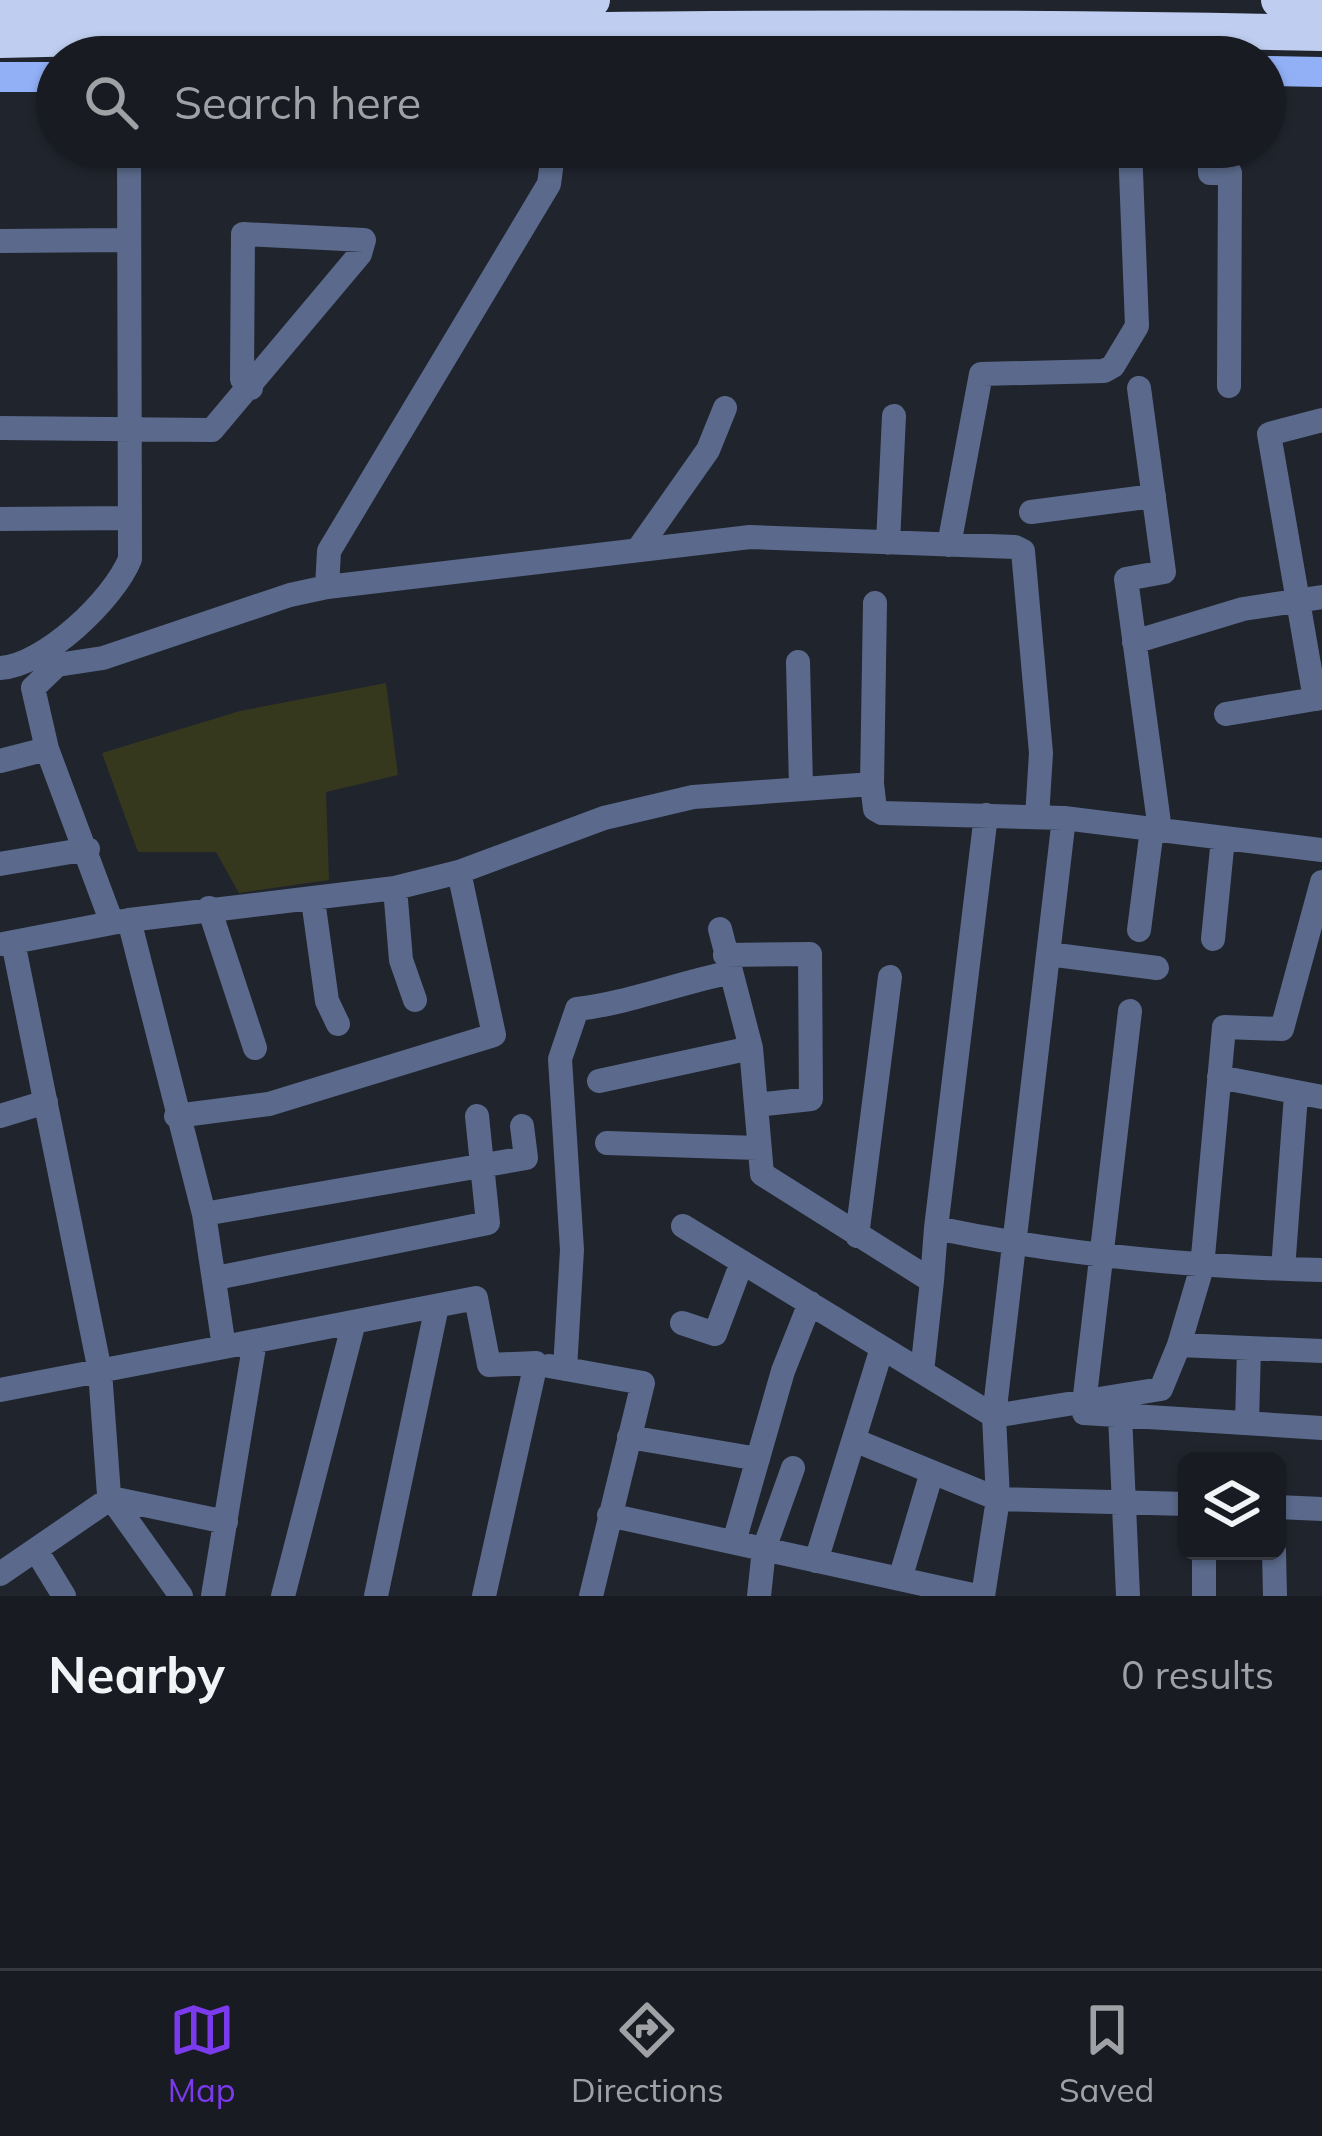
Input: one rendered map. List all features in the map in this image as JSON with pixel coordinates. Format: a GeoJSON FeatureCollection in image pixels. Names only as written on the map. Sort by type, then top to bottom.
{"type":"FeatureCollection","features":[{"type":"Feature","properties":{"kind":"highway"},"geometry":{"type":"LineString","coordinates":[[0,7],[592,0]]}},
{"type":"Feature","properties":{"kind":"highway"},"geometry":{"type":"LineString","coordinates":[[1279,0],[1322,1]]}},
{"type":"Feature","properties":{"kind":"highway"},"geometry":{"type":"LineString","coordinates":[[210,36],[472,31],[1322,32]]}},
{"type":"Feature","properties":{"kind":"highway"},"geometry":{"type":"LineString","coordinates":[[0,40],[36,39]]}},
{"type":"Feature","properties":{"kind":"main road"},"geometry":{"type":"LineString","coordinates":[[1286,71],[1322,72]]}},
{"type":"Feature","properties":{"kind":"main road"},"geometry":{"type":"LineString","coordinates":[[0,77],[36,77]]}},
{"type":"Feature","properties":{"kind":"street"},"geometry":{"type":"LineString","coordinates":[[0,668],[34,660],[110,594],[130,559],[128,168]]}},
{"type":"Feature","properties":{"kind":"street"},"geometry":{"type":"LineString","coordinates":[[327,587],[329,551],[549,184],[551,168]]}},
{"type":"Feature","properties":{"kind":"street"},"geometry":{"type":"LineString","coordinates":[[949,545],[982,374],[1104,371],[1137,326],[1131,168]]}},
{"type":"Feature","properties":{"kind":"street"},"geometry":{"type":"LineString","coordinates":[[1210,168],[1210,173],[1230,173],[1229,386]]}},
{"type":"Feature","properties":{"kind":"street"},"geometry":{"type":"LineString","coordinates":[[0,428],[212,430],[251,388],[360,254],[364,240],[243,235],[242,380],[251,388]]}},
{"type":"Feature","properties":{"kind":"street"},"geometry":{"type":"LineString","coordinates":[[0,241],[126,240]]}},
{"type":"Feature","properties":{"kind":"street"},"geometry":{"type":"LineString","coordinates":[[1139,388],[1164,572],[1126,579],[1156,830],[1139,930]]}},
{"type":"Feature","properties":{"kind":"street"},"geometry":{"type":"LineString","coordinates":[[639,548],[708,450],[725,408]]}},
{"type":"Feature","properties":{"kind":"street"},"geometry":{"type":"LineString","coordinates":[[888,543],[894,416]]}},
{"type":"Feature","properties":{"kind":"street"},"geometry":{"type":"LineString","coordinates":[[1226,714],[1319,699],[1310,599],[1269,434],[1322,420]]}},
{"type":"Feature","properties":{"kind":"street"},"geometry":{"type":"LineString","coordinates":[[1031,512],[1154,496]]}},
{"type":"Feature","properties":{"kind":"street"},"geometry":{"type":"LineString","coordinates":[[0,519],[130,518]]}},
{"type":"Feature","properties":{"kind":"street"},"geometry":{"type":"LineString","coordinates":[[224,1347],[204,1214],[121,921],[47,749],[33,688],[57,665],[103,658],[327,587],[639,548],[750,537],[1023,551],[1041,753],[1037,817]]}},
{"type":"Feature","properties":{"kind":"street"},"geometry":{"type":"LineString","coordinates":[[1134,642],[1243,609],[1310,599]]}},
{"type":"Feature","properties":{"kind":"street"},"geometry":{"type":"LineString","coordinates":[[875,603],[872,784],[878,812],[1064,818],[1322,850]]}},
{"type":"Feature","properties":{"kind":"street"},"geometry":{"type":"LineString","coordinates":[[798,662],[801,787]]}},
{"type":"Feature","properties":{"kind":"street"},"geometry":{"type":"LineString","coordinates":[[0,761],[47,749]]}},
{"type":"Feature","properties":{"kind":"street"},"geometry":{"type":"LineString","coordinates":[[181,1596],[111,1498],[100,1371],[46,1102],[7,943],[209,908],[395,888],[459,872],[604,818],[715,793],[872,784]]}},
{"type":"Feature","properties":{"kind":"street"},"geometry":{"type":"LineString","coordinates":[[922,1372],[986,814]]}},
{"type":"Feature","properties":{"kind":"street"},"geometry":{"type":"LineString","coordinates":[[609,1515],[980,1596],[998,1499],[994,1416],[1064,818]]}},
{"type":"Feature","properties":{"kind":"street"},"geometry":{"type":"LineString","coordinates":[[1214,939],[1223,838]]}},
{"type":"Feature","properties":{"kind":"street"},"geometry":{"type":"LineString","coordinates":[[0,864],[88,849]]}},
{"type":"Feature","properties":{"kind":"street"},"geometry":{"type":"LineString","coordinates":[[176,1116],[269,1104],[494,1035],[459,872]]}},
{"type":"Feature","properties":{"kind":"street"},"geometry":{"type":"LineString","coordinates":[[683,1226],[994,1416],[1161,1389],[1202,1267],[1224,1027],[1282,1029],[1322,883]]}},
{"type":"Feature","properties":{"kind":"street"},"geometry":{"type":"LineString","coordinates":[[395,888],[401,960],[415,1000]]}},
{"type":"Feature","properties":{"kind":"street"},"geometry":{"type":"LineString","coordinates":[[313,900],[328,1001],[338,1024]]}},
{"type":"Feature","properties":{"kind":"street"},"geometry":{"type":"LineString","coordinates":[[209,908],[221,958],[254,1048]]}},
{"type":"Feature","properties":{"kind":"street"},"geometry":{"type":"LineString","coordinates":[[720,929],[751,1048],[762,1174],[932,1281]]}},
{"type":"Feature","properties":{"kind":"street"},"geometry":{"type":"LineString","coordinates":[[565,1369],[572,1250],[560,1059],[577,1009],[611,1005],[629,994],[727,964],[810,954],[811,1099],[757,1105]]}},
{"type":"Feature","properties":{"kind":"street"},"geometry":{"type":"LineString","coordinates":[[1048,954],[1157,968]]}},
{"type":"Feature","properties":{"kind":"street"},"geometry":{"type":"LineString","coordinates":[[857,1236],[890,977]]}},
{"type":"Feature","properties":{"kind":"street"},"geometry":{"type":"LineString","coordinates":[[1084,1404],[1130,1011]]}},
{"type":"Feature","properties":{"kind":"street"},"geometry":{"type":"LineString","coordinates":[[599,1081],[751,1048]]}},
{"type":"Feature","properties":{"kind":"street"},"geometry":{"type":"LineString","coordinates":[[1219,1077],[1309,1096],[1283,1269]]}},
{"type":"Feature","properties":{"kind":"street"},"geometry":{"type":"LineString","coordinates":[[0,1116],[46,1102]]}},
{"type":"Feature","properties":{"kind":"street"},"geometry":{"type":"LineString","coordinates":[[215,1279],[488,1223],[477,1116]]}},
{"type":"Feature","properties":{"kind":"street"},"geometry":{"type":"LineString","coordinates":[[204,1214],[526,1158],[522,1126]]}},
{"type":"Feature","properties":{"kind":"street"},"geometry":{"type":"LineString","coordinates":[[607,1143],[757,1148]]}},
{"type":"Feature","properties":{"kind":"street"},"geometry":{"type":"LineString","coordinates":[[937,1228],[1014,1244],[1202,1267],[1322,1270]]}},
{"type":"Feature","properties":{"kind":"street"},"geometry":{"type":"LineString","coordinates":[[682,1323],[715,1334],[742,1262]]}},
{"type":"Feature","properties":{"kind":"street"},"geometry":{"type":"LineString","coordinates":[[0,1390],[476,1298],[489,1365],[536,1363],[643,1383],[591,1596]]}},
{"type":"Feature","properties":{"kind":"street"},"geometry":{"type":"LineString","coordinates":[[734,1543],[783,1371],[810,1304]]}},
{"type":"Feature","properties":{"kind":"street"},"geometry":{"type":"LineString","coordinates":[[376,1596],[437,1306]]}},
{"type":"Feature","properties":{"kind":"street"},"geometry":{"type":"LineString","coordinates":[[284,1596],[354,1322]]}},
{"type":"Feature","properties":{"kind":"street"},"geometry":{"type":"LineString","coordinates":[[214,1596],[255,1341]]}},
{"type":"Feature","properties":{"kind":"street"},"geometry":{"type":"LineString","coordinates":[[1179,1345],[1322,1351]]}},
{"type":"Feature","properties":{"kind":"street"},"geometry":{"type":"LineString","coordinates":[[816,1561],[882,1348]]}},
{"type":"Feature","properties":{"kind":"street"},"geometry":{"type":"LineString","coordinates":[[1247,1424],[1250,1348]]}},
{"type":"Feature","properties":{"kind":"street"},"geometry":{"type":"LineString","coordinates":[[484,1596],[536,1363]]}},
{"type":"Feature","properties":{"kind":"street"},"geometry":{"type":"LineString","coordinates":[[1046,1411],[1322,1428]]}},
{"type":"Feature","properties":{"kind":"street"},"geometry":{"type":"LineString","coordinates":[[1120,1415],[1128,1596]]}},
{"type":"Feature","properties":{"kind":"street"},"geometry":{"type":"LineString","coordinates":[[629,1437],[758,1459]]}},
{"type":"Feature","properties":{"kind":"street"},"geometry":{"type":"LineString","coordinates":[[854,1440],[998,1499],[1178,1504]]}},
{"type":"Feature","properties":{"kind":"street"},"geometry":{"type":"LineString","coordinates":[[759,1596],[764,1549],[793,1468]]}},
{"type":"Feature","properties":{"kind":"street"},"geometry":{"type":"LineString","coordinates":[[901,1579],[932,1472]]}},
{"type":"Feature","properties":{"kind":"street"},"geometry":{"type":"LineString","coordinates":[[7,1596],[0,1578],[111,1498],[226,1522]]}},
{"type":"Feature","properties":{"kind":"street"},"geometry":{"type":"LineString","coordinates":[[1286,1507],[1322,1509]]}},
{"type":"Feature","properties":{"kind":"street"},"geometry":{"type":"LineString","coordinates":[[36,1550],[64,1596]]}},
{"type":"Feature","properties":{"kind":"street"},"geometry":{"type":"LineString","coordinates":[[1204,1560],[1204,1596]]}},
{"type":"Feature","properties":{"kind":"street"},"geometry":{"type":"LineString","coordinates":[[1274,1560],[1275,1596]]}},
{"type":"Feature","properties":{"kind":"green space"},"geometry":{"type":"Polygon","coordinates":[[[386,683],[398,775],[326,792],[329,880],[239,893],[216,852],[138,852],[102,753],[240,711],[386,683]]]}}]}
